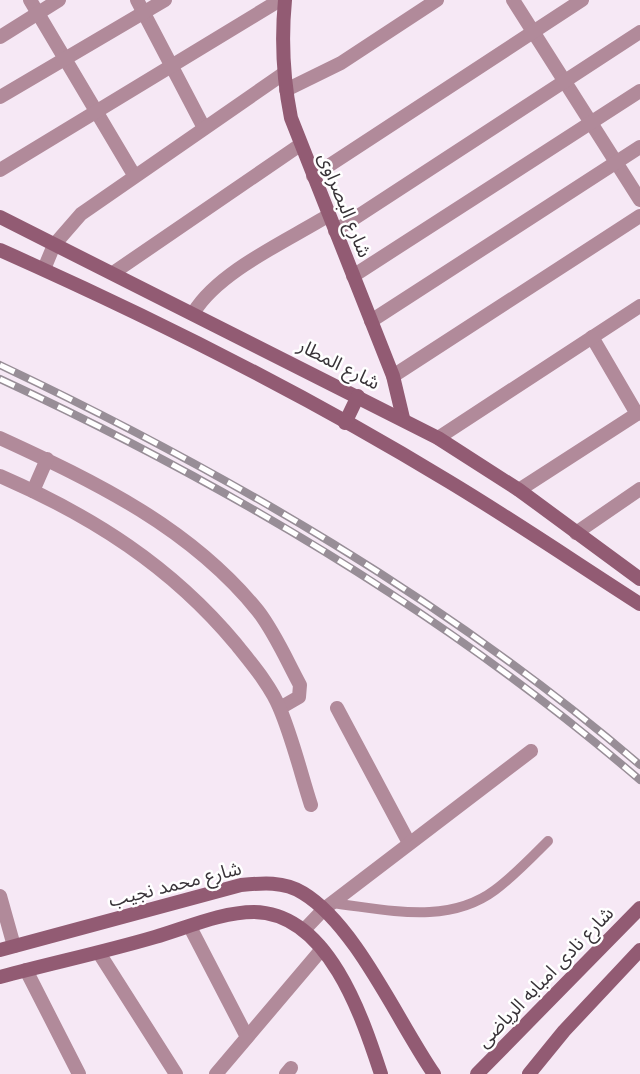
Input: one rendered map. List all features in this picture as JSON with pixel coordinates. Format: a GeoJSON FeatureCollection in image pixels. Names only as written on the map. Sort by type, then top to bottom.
{"type":"FeatureCollection","features":[{"type":"Feature","properties":{"kind":"street"},"geometry":{"type":"LineString","coordinates":[[30,0],[134,175]]}},
{"type":"Feature","properties":{"kind":"street"},"geometry":{"type":"LineString","coordinates":[[0,37],[59,0]]}},
{"type":"Feature","properties":{"kind":"street"},"geometry":{"type":"LineString","coordinates":[[0,97],[65,59],[140,6],[165,0]]}},
{"type":"Feature","properties":{"kind":"street"},"geometry":{"type":"LineString","coordinates":[[0,170],[280,0]]}},
{"type":"Feature","properties":{"kind":"street","name":"شارع البصراوى"},"geometry":{"type":"LineString","coordinates":[[285,0],[282,34],[284,74],[300,145],[393,376],[402,418]]}},
{"type":"Feature","properties":{"kind":"street"},"geometry":{"type":"LineString","coordinates":[[286,90],[341,62],[437,0]]}},
{"type":"Feature","properties":{"kind":"street"},"geometry":{"type":"LineString","coordinates":[[513,0],[640,200]]}},
{"type":"Feature","properties":{"kind":"street"},"geometry":{"type":"LineString","coordinates":[[313,176],[582,0]]}},
{"type":"Feature","properties":{"kind":"street"},"geometry":{"type":"LineString","coordinates":[[140,6],[204,128]]}},
{"type":"Feature","properties":{"kind":"street"},"geometry":{"type":"LineString","coordinates":[[335,231],[640,32]]}},
{"type":"Feature","properties":{"kind":"street"},"geometry":{"type":"LineString","coordinates":[[44,269],[54,245],[81,214],[284,74]]}},
{"type":"Feature","properties":{"kind":"street"},"geometry":{"type":"LineString","coordinates":[[353,276],[640,91]]}},
{"type":"Feature","properties":{"kind":"street"},"geometry":{"type":"LineString","coordinates":[[113,273],[300,145]]}},
{"type":"Feature","properties":{"kind":"street"},"geometry":{"type":"LineString","coordinates":[[371,321],[640,147]]}},
{"type":"Feature","properties":{"kind":"street"},"geometry":{"type":"LineString","coordinates":[[194,312],[210,291],[226,278],[329,215]]}},
{"type":"Feature","properties":{"kind":"street"},"geometry":{"type":"LineString","coordinates":[[393,376],[640,215]]}},
{"type":"Feature","properties":{"kind":"street","name":"شارع المطار"},"geometry":{"type":"LineString","coordinates":[[0,217],[194,312],[438,438],[519,490],[640,579]]}},
{"type":"Feature","properties":{"kind":"street"},"geometry":{"type":"LineString","coordinates":[[0,250],[127,309],[345,423],[447,481],[640,604]]}},
{"type":"Feature","properties":{"kind":"street"},"geometry":{"type":"LineString","coordinates":[[438,438],[640,306]]}},
{"type":"Feature","properties":{"kind":"street"},"geometry":{"type":"LineString","coordinates":[[519,490],[638,413],[592,337]]}},
{"type":"Feature","properties":{"kind":"street"},"geometry":{"type":"LineString","coordinates":[[345,423],[358,396]]}},
{"type":"Feature","properties":{"kind":"street"},"geometry":{"type":"LineString","coordinates":[[0,438],[47,459],[134,505],[222,571],[260,614],[300,685],[299,697],[280,708]]}},
{"type":"Feature","properties":{"kind":"street"},"geometry":{"type":"LineString","coordinates":[[33,491],[47,459]]}},
{"type":"Feature","properties":{"kind":"street"},"geometry":{"type":"LineString","coordinates":[[0,477],[105,528],[189,592],[247,657],[280,708],[311,805]]}},
{"type":"Feature","properties":{"kind":"street"},"geometry":{"type":"LineString","coordinates":[[576,533],[640,489]]}},
{"type":"Feature","properties":{"kind":"street"},"geometry":{"type":"LineString","coordinates":[[337,708],[409,843]]}},
{"type":"Feature","properties":{"kind":"street"},"geometry":{"type":"LineString","coordinates":[[304,930],[328,906],[531,751]]}},
{"type":"Feature","properties":{"kind":"street","name":"شارع محمد نجيب"},"geometry":{"type":"LineString","coordinates":[[7,948],[241,885],[280,884],[328,906],[434,1074]]}},
{"type":"Feature","properties":{"kind":"street"},"geometry":{"type":"LineString","coordinates":[[0,896],[7,948]]}},
{"type":"Feature","properties":{"kind":"street","name":"شارع نادى امبابه الرياضى"},"geometry":{"type":"LineString","coordinates":[[477,1074],[640,908]]}},
{"type":"Feature","properties":{"kind":"street"},"geometry":{"type":"LineString","coordinates":[[0,977],[99,953],[241,912],[257,912],[286,919],[304,930],[322,949],[356,1007],[381,1074]]}},
{"type":"Feature","properties":{"kind":"street"},"geometry":{"type":"LineString","coordinates":[[190,927],[247,1037]]}},
{"type":"Feature","properties":{"kind":"street"},"geometry":{"type":"LineString","coordinates":[[216,1074],[322,949]]}},
{"type":"Feature","properties":{"kind":"street"},"geometry":{"type":"LineString","coordinates":[[529,1074],[564,1031],[640,950]]}},
{"type":"Feature","properties":{"kind":"street"},"geometry":{"type":"LineString","coordinates":[[99,953],[176,1074]]}},
{"type":"Feature","properties":{"kind":"street"},"geometry":{"type":"LineString","coordinates":[[26,970],[79,1074]]}},
{"type":"Feature","properties":{"kind":"lane"},"geometry":{"type":"LineString","coordinates":[[328,906],[415,914],[470,904],[494,891],[548,841]]}},
{"type":"Feature","properties":{"kind":"railway"},"geometry":{"type":"LineString","coordinates":[[0,365],[169,450],[334,544],[491,648],[567,705],[640,765]]}},
{"type":"Feature","properties":{"kind":"railway"},"geometry":{"type":"LineString","coordinates":[[0,379],[170,463],[334,557],[491,663],[567,720],[640,780]]}}]}
